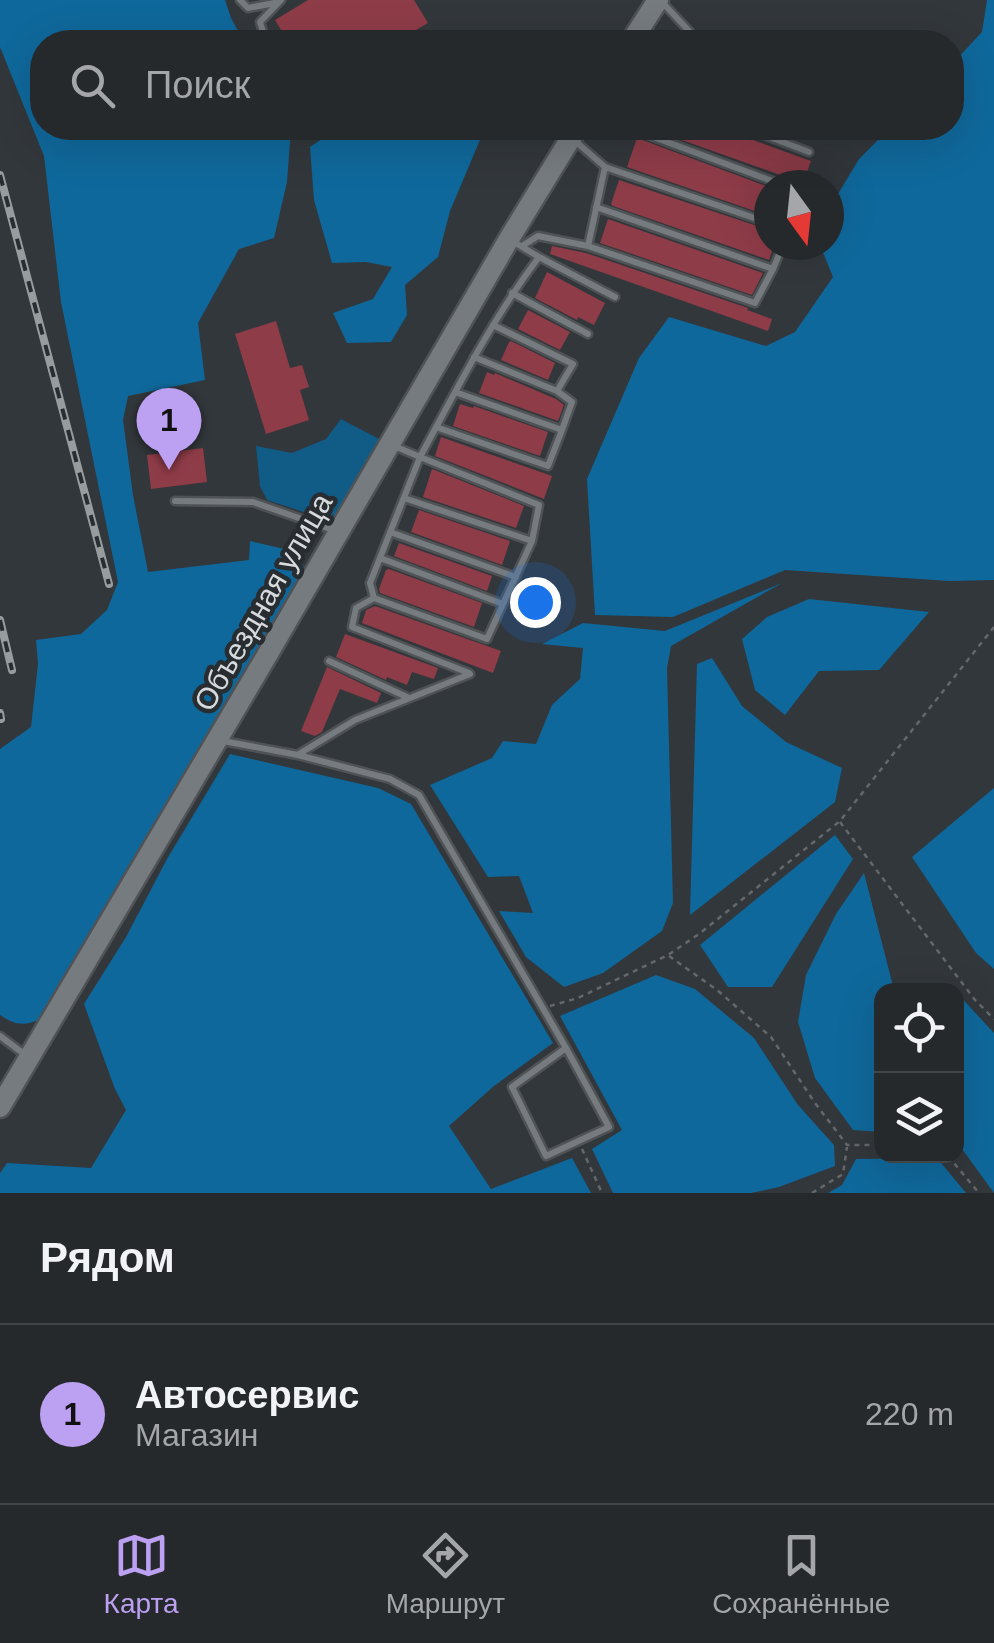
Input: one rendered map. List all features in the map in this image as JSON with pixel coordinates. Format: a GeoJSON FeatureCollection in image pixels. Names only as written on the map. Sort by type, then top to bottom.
{"type":"FeatureCollection","features":[{"type":"Feature","properties":{"kind":"main road"},"geometry":{"type":"LineString","coordinates":[[639,30],[659,0]]}},
{"type":"Feature","properties":{"kind":"main road","name":"Объездная улица"},"geometry":{"type":"LineString","coordinates":[[0,1107],[391,444],[516,243],[570,140]]}},
{"type":"Feature","properties":{"kind":"lane"},"geometry":{"type":"LineString","coordinates":[[240,0],[248,8],[279,2]]}},
{"type":"Feature","properties":{"kind":"lane"},"geometry":{"type":"LineString","coordinates":[[659,0],[688,30]]}},
{"type":"Feature","properties":{"kind":"lane"},"geometry":{"type":"LineString","coordinates":[[262,30],[260,22],[279,2]]}},
{"type":"Feature","properties":{"kind":"lane"},"geometry":{"type":"LineString","coordinates":[[580,140],[604,167],[754,218]]}},
{"type":"Feature","properties":{"kind":"lane"},"geometry":{"type":"LineString","coordinates":[[661,140],[754,175]]}},
{"type":"Feature","properties":{"kind":"lane"},"geometry":{"type":"LineString","coordinates":[[778,140],[809,152]]}},
{"type":"Feature","properties":{"kind":"lane"},"geometry":{"type":"LineString","coordinates":[[588,246],[604,167]]}},
{"type":"Feature","properties":{"kind":"lane"},"geometry":{"type":"LineString","coordinates":[[596,208],[773,269]]}},
{"type":"Feature","properties":{"kind":"lane"},"geometry":{"type":"LineString","coordinates":[[516,243],[538,236],[588,246],[754,303],[777,260]]}},
{"type":"Feature","properties":{"kind":"lane"},"geometry":{"type":"LineString","coordinates":[[516,243],[615,297]]}},
{"type":"Feature","properties":{"kind":"lane"},"geometry":{"type":"LineString","coordinates":[[374,598],[370,583],[420,457],[512,293],[540,257]]}},
{"type":"Feature","properties":{"kind":"lane"},"geometry":{"type":"LineString","coordinates":[[512,293],[588,334]]}},
{"type":"Feature","properties":{"kind":"lane"},"geometry":{"type":"LineString","coordinates":[[493,326],[572,364],[557,391]]}},
{"type":"Feature","properties":{"kind":"lane"},"geometry":{"type":"LineString","coordinates":[[436,427],[548,466],[572,402],[557,391],[474,357]]}},
{"type":"Feature","properties":{"kind":"lane"},"geometry":{"type":"LineString","coordinates":[[455,392],[562,430]]}},
{"type":"Feature","properties":{"kind":"lane"},"geometry":{"type":"LineString","coordinates":[[298,755],[355,720],[470,674],[352,627],[356,608],[374,598],[487,639],[532,541],[538,504],[391,444]]}},
{"type":"Feature","properties":{"kind":"lane"},"geometry":{"type":"LineString","coordinates":[[404,498],[532,541]]}},
{"type":"Feature","properties":{"kind":"lane"},"geometry":{"type":"LineString","coordinates":[[175,502],[253,502],[339,532]]}},
{"type":"Feature","properties":{"kind":"lane"},"geometry":{"type":"LineString","coordinates":[[390,532],[516,577]]}},
{"type":"Feature","properties":{"kind":"lane"},"geometry":{"type":"LineString","coordinates":[[380,558],[503,604]]}},
{"type":"Feature","properties":{"kind":"lane"},"geometry":{"type":"LineString","coordinates":[[329,661],[410,698]]}},
{"type":"Feature","properties":{"kind":"lane"},"geometry":{"type":"LineString","coordinates":[[217,740],[298,755],[390,779],[419,795],[544,1008],[609,1126],[546,1156],[512,1087],[566,1048]]}},
{"type":"Feature","properties":{"kind":"lane"},"geometry":{"type":"LineString","coordinates":[[0,1036],[29,1058]]}},
{"type":"Feature","properties":{"kind":"path"},"geometry":{"type":"LineString","coordinates":[[544,1008],[578,998],[668,955],[840,821],[994,627]]}},
{"type":"Feature","properties":{"kind":"path"},"geometry":{"type":"LineString","coordinates":[[840,821],[975,1000],[994,1019]]}},
{"type":"Feature","properties":{"kind":"path"},"geometry":{"type":"LineString","coordinates":[[668,955],[771,1036],[847,1145],[843,1174],[812,1193]]}},
{"type":"Feature","properties":{"kind":"path"},"geometry":{"type":"LineString","coordinates":[[579,1140],[602,1193]]}},
{"type":"Feature","properties":{"kind":"path"},"geometry":{"type":"LineString","coordinates":[[847,1145],[874,1145]]}},
{"type":"Feature","properties":{"kind":"path"},"geometry":{"type":"LineString","coordinates":[[954,1163],[979,1193]]}},
{"type":"Feature","properties":{"kind":"shaded area"},"geometry":{"type":"Polygon","coordinates":[[[0,0],[225,0],[238,30],[30,30],[30,121],[0,47],[0,0]]]}},
{"type":"Feature","properties":{"kind":"shaded area"},"geometry":{"type":"Polygon","coordinates":[[[987,0],[994,0],[994,580],[949,581],[785,570],[673,617],[595,615],[587,479],[639,358],[669,317],[766,346],[795,332],[833,277],[826,260],[844,260],[844,184],[859,159],[878,140],[964,140],[964,51],[982,32],[987,0]]]}},
{"type":"Feature","properties":{"kind":"shaded area"},"geometry":{"type":"Polygon","coordinates":[[[38,140],[290,140],[287,182],[274,238],[239,249],[198,323],[205,380],[128,396],[123,420],[148,572],[249,560],[250,541],[293,551],[306,570],[99,924],[39,1020],[24,1024],[0,1015],[0,749],[31,727],[38,664],[36,640],[81,634],[107,610],[118,582],[61,302],[44,156],[38,140]]]}},
{"type":"Feature","properties":{"kind":"shaded area"},"geometry":{"type":"Polygon","coordinates":[[[320,140],[480,140],[450,211],[438,257],[405,285],[407,315],[391,342],[347,343],[333,313],[373,299],[392,267],[366,262],[332,263],[314,200],[310,147],[320,140]]]}},
{"type":"Feature","properties":{"kind":"shaded area"},"geometry":{"type":"Polygon","coordinates":[[[341,419],[381,440],[342,510],[328,520],[267,500],[260,486],[256,446],[292,453],[326,439],[341,419]]]}},
{"type":"Feature","properties":{"kind":"shaded area"},"geometry":{"type":"Polygon","coordinates":[[[782,583],[671,646],[667,668],[673,903],[662,931],[603,973],[564,987],[526,957],[499,911],[533,913],[519,876],[488,877],[430,785],[492,758],[503,741],[536,744],[552,705],[580,679],[583,648],[542,644],[583,623],[665,631],[782,583]]]}},
{"type":"Feature","properties":{"kind":"shaded area"},"geometry":{"type":"Polygon","coordinates":[[[809,599],[929,612],[879,670],[819,671],[785,715],[755,690],[742,639],[767,617],[809,599]]]}},
{"type":"Feature","properties":{"kind":"shaded area"},"geometry":{"type":"Polygon","coordinates":[[[712,658],[742,706],[786,742],[842,768],[835,802],[690,915],[697,664],[712,658]]]}},
{"type":"Feature","properties":{"kind":"shaded area"},"geometry":{"type":"Polygon","coordinates":[[[230,754],[378,788],[411,804],[553,1043],[494,1086],[449,1126],[491,1189],[572,1158],[591,1193],[0,1193],[0,1173],[7,1163],[91,1168],[126,1110],[84,1004],[230,754]]]}},
{"type":"Feature","properties":{"kind":"shaded area"},"geometry":{"type":"Polygon","coordinates":[[[994,788],[994,969],[976,953],[912,857],[994,788]]]}},
{"type":"Feature","properties":{"kind":"shaded area"},"geometry":{"type":"Polygon","coordinates":[[[835,835],[853,859],[772,987],[728,987],[700,945],[835,835]]]}},
{"type":"Feature","properties":{"kind":"shaded area"},"geometry":{"type":"Polygon","coordinates":[[[864,873],[892,983],[874,983],[874,1132],[853,1130],[815,1078],[798,1022],[806,975],[836,914],[864,873]]]}},
{"type":"Feature","properties":{"kind":"shaded area"},"geometry":{"type":"Polygon","coordinates":[[[656,975],[695,989],[754,1038],[798,1105],[834,1145],[835,1166],[751,1193],[613,1193],[592,1149],[622,1130],[560,1016],[656,975]]]}},
{"type":"Feature","properties":{"kind":"shaded area"},"geometry":{"type":"Polygon","coordinates":[[[964,1001],[994,1033],[994,1193],[964,1152],[964,1001]]]}},
{"type":"Feature","properties":{"kind":"shaded area"},"geometry":{"type":"Polygon","coordinates":[[[856,1159],[874,1159],[874,1163],[941,1163],[966,1193],[828,1193],[842,1185],[856,1159]]]}},
{"type":"Feature","properties":{"kind":"building"},"geometry":{"type":"Polygon","coordinates":[[[308,0],[414,0],[428,23],[416,30],[281,30],[275,20],[308,0]]]}},
{"type":"Feature","properties":{"kind":"building"},"geometry":{"type":"Polygon","coordinates":[[[636,140],[754,181],[754,211],[627,167],[636,140]]]}},
{"type":"Feature","properties":{"kind":"building"},"geometry":{"type":"Polygon","coordinates":[[[682,140],[753,140],[811,161],[808,170],[766,170],[682,140]]]}},
{"type":"Feature","properties":{"kind":"building"},"geometry":{"type":"Polygon","coordinates":[[[619,180],[754,225],[754,255],[613,206],[619,180]]]}},
{"type":"Feature","properties":{"kind":"building"},"geometry":{"type":"Polygon","coordinates":[[[608,219],[763,273],[752,295],[600,243],[608,219]]]}},
{"type":"Feature","properties":{"kind":"building"},"geometry":{"type":"Polygon","coordinates":[[[552,246],[586,253],[748,308],[772,319],[768,331],[550,254],[552,246]]]}},
{"type":"Feature","properties":{"kind":"building"},"geometry":{"type":"Polygon","coordinates":[[[547,272],[605,303],[594,325],[535,298],[547,272]]]}},
{"type":"Feature","properties":{"kind":"building"},"geometry":{"type":"Polygon","coordinates":[[[528,310],[570,332],[560,350],[518,329],[528,310]]]}},
{"type":"Feature","properties":{"kind":"building"},"geometry":{"type":"Polygon","coordinates":[[[276,321],[290,368],[302,365],[309,387],[300,390],[309,420],[266,434],[235,334],[276,321]]]}},
{"type":"Feature","properties":{"kind":"building"},"geometry":{"type":"Polygon","coordinates":[[[511,341],[555,363],[548,380],[501,360],[511,341]]]}},
{"type":"Feature","properties":{"kind":"building"},"geometry":{"type":"Polygon","coordinates":[[[487,372],[556,399],[564,405],[558,421],[479,393],[487,372]]]}},
{"type":"Feature","properties":{"kind":"building"},"geometry":{"type":"Polygon","coordinates":[[[460,404],[548,432],[540,456],[453,426],[460,404]]]}},
{"type":"Feature","properties":{"kind":"building"},"geometry":{"type":"Polygon","coordinates":[[[441,437],[552,476],[544,499],[435,456],[441,437]]]}},
{"type":"Feature","properties":{"kind":"building"},"geometry":{"type":"Polygon","coordinates":[[[203,448],[207,482],[151,489],[147,455],[203,448]]]}},
{"type":"Feature","properties":{"kind":"building"},"geometry":{"type":"Polygon","coordinates":[[[432,469],[524,506],[516,528],[423,497],[432,469]]]}},
{"type":"Feature","properties":{"kind":"building"},"geometry":{"type":"Polygon","coordinates":[[[419,510],[510,541],[502,565],[411,532],[419,510]]]}},
{"type":"Feature","properties":{"kind":"building"},"geometry":{"type":"Polygon","coordinates":[[[399,543],[492,576],[487,591],[394,556],[399,543]]]}},
{"type":"Feature","properties":{"kind":"building"},"geometry":{"type":"Polygon","coordinates":[[[389,569],[482,603],[474,627],[380,593],[389,569]]]}},
{"type":"Feature","properties":{"kind":"building"},"geometry":{"type":"Polygon","coordinates":[[[375,606],[501,651],[493,673],[362,623],[366,610],[375,606]]]}},
{"type":"Feature","properties":{"kind":"building"},"geometry":{"type":"Polygon","coordinates":[[[345,634],[438,668],[434,679],[412,672],[407,685],[387,677],[386,680],[336,657],[345,634]]]}},
{"type":"Feature","properties":{"kind":"building"},"geometry":{"type":"Polygon","coordinates":[[[327,667],[381,693],[377,703],[340,689],[322,732],[315,736],[301,731],[327,667]]]}},
{"type":"Feature","properties":{"kind":"railway"},"geometry":{"type":"LineString","coordinates":[[0,175],[109,584]]}},
{"type":"Feature","properties":{"kind":"railway"},"geometry":{"type":"LineString","coordinates":[[0,620],[12,670]]}},
{"type":"Feature","properties":{"kind":"railway"},"geometry":{"type":"LineString","coordinates":[[0,713],[1,719]]}},
{"type":"Feature","properties":{"kind":"place","name":"Автосервис"},"geometry":{"type":"Point","coordinates":[169,470]}}]}
